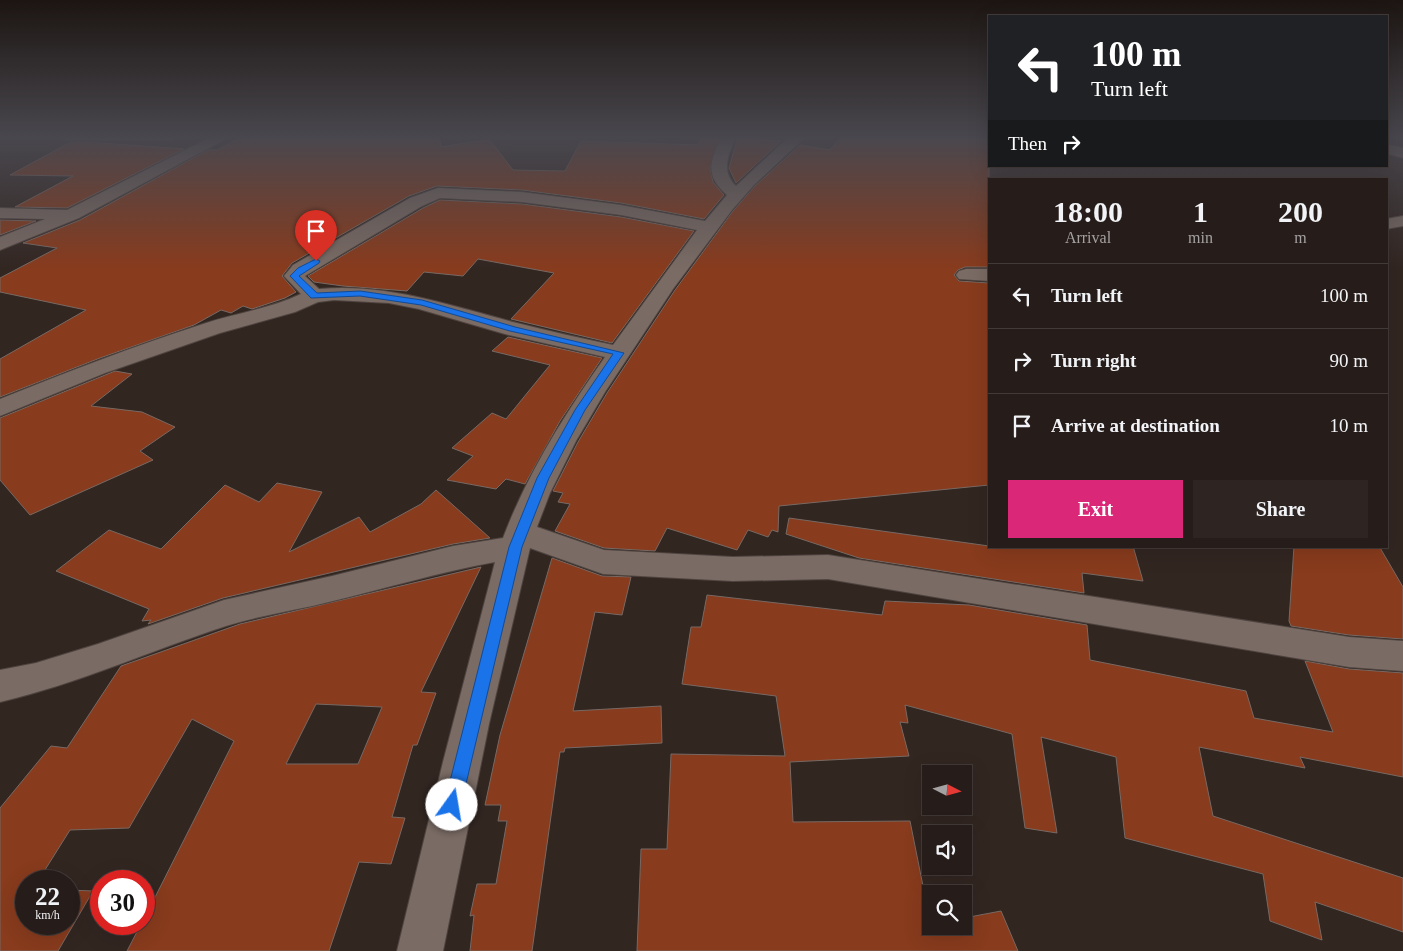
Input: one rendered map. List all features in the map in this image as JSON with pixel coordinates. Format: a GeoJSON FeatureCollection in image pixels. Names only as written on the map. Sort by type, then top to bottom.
{"type":"FeatureCollection","features":[{"type":"Feature","properties":{"kind":"street"},"geometry":{"type":"LineString","coordinates":[[0,244],[73,214],[138,180]]}},
{"type":"Feature","properties":{"kind":"street"},"geometry":{"type":"LineString","coordinates":[[723,180],[726,186],[736,194]]}},
{"type":"Feature","properties":{"kind":"street"},"geometry":{"type":"LineString","coordinates":[[420,951],[473,714],[518,540],[543,478],[580,410],[688,252],[749,180]]}},
{"type":"Feature","properties":{"kind":"street"},"geometry":{"type":"LineString","coordinates":[[314,296],[294,276],[300,269],[416,202],[438,193],[522,198],[621,210],[709,227]]}},
{"type":"Feature","properties":{"kind":"street"},"geometry":{"type":"LineString","coordinates":[[0,213],[73,214]]}},
{"type":"Feature","properties":{"kind":"street"},"geometry":{"type":"LineString","coordinates":[[1388,224],[1403,221]]}},
{"type":"Feature","properties":{"kind":"street"},"geometry":{"type":"LineString","coordinates":[[966,275],[988,276]]}},
{"type":"Feature","properties":{"kind":"street"},"geometry":{"type":"LineString","coordinates":[[0,408],[97,368],[212,328],[288,308],[314,296],[360,294],[422,302],[513,329],[619,353]]}},
{"type":"Feature","properties":{"kind":"street"},"geometry":{"type":"LineString","coordinates":[[0,686],[98,660],[224,613],[332,589],[518,540],[603,562],[733,569],[828,567],[1349,652],[1403,656]]}},
{"type":"Feature","properties":{"kind":"building"},"geometry":{"type":"Polygon","coordinates":[[[65,180],[122,180],[67,208],[15,207],[65,180]]]}},
{"type":"Feature","properties":{"kind":"building"},"geometry":{"type":"Polygon","coordinates":[[[152,180],[713,180],[724,195],[704,219],[621,203],[522,190],[437,186],[409,196],[292,263],[282,276],[296,292],[285,298],[252,309],[243,306],[231,313],[221,310],[194,325],[100,358],[0,397],[0,359],[86,310],[0,292],[0,278],[57,248],[23,243],[80,220],[152,180]]]}},
{"type":"Feature","properties":{"kind":"building"},"geometry":{"type":"Polygon","coordinates":[[[761,180],[988,180],[988,267],[965,267],[958,270],[954,275],[959,281],[988,283],[988,485],[779,506],[778,532],[772,530],[768,537],[748,530],[737,550],[667,528],[655,551],[604,548],[555,531],[570,504],[558,502],[563,493],[553,491],[578,442],[607,393],[675,290],[733,211],[761,180]]]}},
{"type":"Feature","properties":{"kind":"building"},"geometry":{"type":"Polygon","coordinates":[[[440,200],[522,204],[621,217],[694,231],[612,343],[511,319],[554,273],[478,259],[463,276],[424,272],[407,291],[314,282],[308,276],[423,208],[440,200]]]}},
{"type":"Feature","properties":{"kind":"building"},"geometry":{"type":"Polygon","coordinates":[[[0,220],[36,221],[0,235],[0,220]]]}},
{"type":"Feature","properties":{"kind":"building"},"geometry":{"type":"Polygon","coordinates":[[[508,337],[602,358],[560,421],[525,484],[506,479],[496,489],[447,480],[473,456],[452,448],[492,413],[506,419],[550,365],[492,351],[508,337]]]}},
{"type":"Feature","properties":{"kind":"building"},"geometry":{"type":"Polygon","coordinates":[[[115,371],[132,374],[91,406],[142,412],[175,427],[140,451],[153,460],[30,515],[0,480],[0,418],[115,371]]]}},
{"type":"Feature","properties":{"kind":"building"},"geometry":{"type":"Polygon","coordinates":[[[277,483],[322,492],[289,552],[359,517],[370,532],[421,504],[436,490],[490,538],[453,544],[223,598],[148,624],[151,620],[142,621],[149,609],[56,571],[109,530],[161,549],[225,485],[259,502],[277,483]]]}},
{"type":"Feature","properties":{"kind":"building"},"geometry":{"type":"Polygon","coordinates":[[[789,518],[988,546],[988,548],[1134,548],[1143,581],[1082,573],[1084,593],[859,558],[786,534],[789,518]]]}},
{"type":"Feature","properties":{"kind":"building"},"geometry":{"type":"Polygon","coordinates":[[[1294,548],[1380,548],[1403,587],[1403,639],[1349,635],[1291,626],[1289,621],[1294,548]]]}},
{"type":"Feature","properties":{"kind":"building"},"geometry":{"type":"Polygon","coordinates":[[[552,558],[602,576],[631,577],[622,615],[595,612],[573,711],[661,706],[662,743],[565,748],[564,752],[560,752],[532,951],[470,951],[474,915],[470,916],[477,884],[496,884],[507,821],[498,821],[501,805],[485,805],[500,735],[552,558]]]}},
{"type":"Feature","properties":{"kind":"building"},"geometry":{"type":"Polygon","coordinates":[[[481,567],[421,692],[436,693],[417,745],[413,745],[392,817],[405,818],[391,864],[359,862],[329,951],[127,951],[135,935],[155,935],[155,897],[234,741],[192,719],[129,828],[70,830],[45,870],[15,870],[15,935],[67,935],[58,951],[0,951],[0,808],[51,746],[67,748],[121,666],[240,624],[481,567]],[[316,704],[286,764],[358,764],[382,707],[316,704]]]}},
{"type":"Feature","properties":{"kind":"building"},"geometry":{"type":"Polygon","coordinates":[[[707,595],[882,615],[885,601],[969,605],[1087,625],[1090,660],[1246,691],[1254,718],[1333,732],[1305,661],[1349,669],[1403,673],[1403,777],[1300,757],[1305,768],[1199,747],[1213,816],[1403,878],[1403,932],[1315,902],[1322,940],[1270,921],[1263,874],[1125,838],[1116,757],[1041,737],[1057,833],[1025,828],[1012,734],[905,705],[908,723],[900,722],[909,756],[790,762],[793,822],[910,821],[923,885],[922,935],[972,935],[972,916],[1001,911],[1018,951],[637,951],[641,849],[667,849],[671,754],[785,756],[776,696],[682,684],[691,627],[701,627],[707,595]]]}},
{"type":"Feature","properties":{"kind":"building"},"geometry":{"type":"Polygon","coordinates":[[[80,890],[90,891],[90,896],[80,913],[80,890]]]}},
{"type":"Feature","properties":{"kind":"route"},"geometry":{"type":"LineString","coordinates":[[316,261],[300,269],[294,276],[314,296],[360,294],[422,302],[513,329],[619,353],[580,410],[543,478],[520,533],[473,714],[452,805]]}}]}
